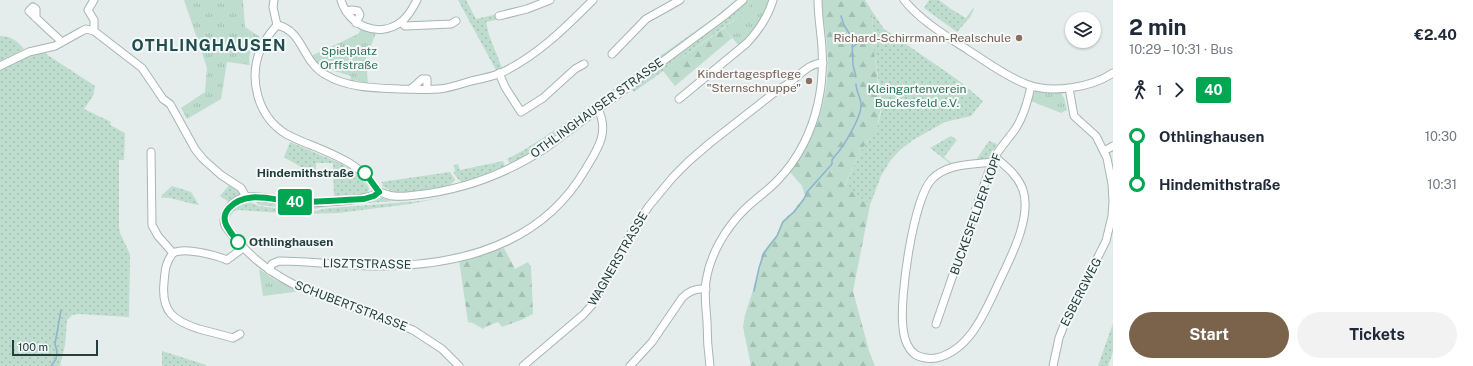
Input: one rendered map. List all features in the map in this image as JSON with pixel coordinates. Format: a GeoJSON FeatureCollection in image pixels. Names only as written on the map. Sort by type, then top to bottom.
{"type":"FeatureCollection","features":[{"type":"Feature","properties":{"kind":"street"},"geometry":{"type":"LineString","coordinates":[[94,0],[88,10],[94,20],[94,31]]}},
{"type":"Feature","properties":{"kind":"street"},"geometry":{"type":"LineString","coordinates":[[0,66],[29,52],[55,46],[86,29],[94,31],[142,68],[163,99],[170,104],[195,149],[203,159],[220,175],[241,188],[246,198],[260,197],[292,202],[314,202],[364,199],[374,196],[379,192],[365,173],[339,157],[285,133],[274,124],[261,104],[257,92],[255,68],[263,44],[276,25],[273,7],[274,0]]}},
{"type":"Feature","properties":{"kind":"street"},"geometry":{"type":"LineString","coordinates":[[341,0],[346,11],[356,23],[376,30],[390,28],[401,22],[406,17],[415,1]]}},
{"type":"Feature","properties":{"kind":"street"},"geometry":{"type":"LineString","coordinates":[[499,16],[527,9],[550,0]]}},
{"type":"Feature","properties":{"kind":"street"},"geometry":{"type":"LineString","coordinates":[[276,25],[291,31],[298,40],[309,60],[320,72],[331,78],[349,84],[367,87],[411,89],[448,88],[499,73],[516,65],[549,43],[593,0]]}},
{"type":"Feature","properties":{"kind":"street"},"geometry":{"type":"LineString","coordinates":[[612,54],[646,20],[680,0]]}},
{"type":"Feature","properties":{"kind":"street","name":"OTHLINGHAUSER STRASSE"},"geometry":{"type":"LineString","coordinates":[[379,192],[396,197],[452,189],[484,179],[508,169],[537,153],[744,0]]}},
{"type":"Feature","properties":{"kind":"street"},"geometry":{"type":"LineString","coordinates":[[679,99],[747,43],[765,20],[773,0]]}},
{"type":"Feature","properties":{"kind":"street"},"geometry":{"type":"LineString","coordinates":[[710,366],[706,289],[709,266],[721,239],[728,228],[744,210],[777,181],[792,163],[804,143],[818,105],[823,78],[823,63],[818,0]]}},
{"type":"Feature","properties":{"kind":"street"},"geometry":{"type":"LineString","coordinates":[[904,0],[934,28],[1008,76],[1031,86],[1070,88],[1089,85],[1113,73]]}},
{"type":"Feature","properties":{"kind":"street"},"geometry":{"type":"LineString","coordinates":[[36,18],[62,42]]}},
{"type":"Feature","properties":{"kind":"street"},"geometry":{"type":"LineString","coordinates":[[401,22],[405,26],[451,24],[456,21]]}},
{"type":"Feature","properties":{"kind":"street","name":"WAGNERSTRASSE"},"geometry":{"type":"LineString","coordinates":[[523,366],[583,315],[592,305],[634,228],[658,195],[688,162],[716,138],[779,89],[785,87],[802,72],[813,65],[823,63]]}},
{"type":"Feature","properties":{"kind":"street"},"geometry":{"type":"LineString","coordinates":[[499,73],[505,87],[521,112],[543,98],[575,69],[584,64]]}},
{"type":"Feature","properties":{"kind":"street","name":"BUCKESFELDER KOPF"},"geometry":{"type":"LineString","coordinates":[[936,324],[994,159],[1014,131],[1023,115],[1028,102],[1031,86]]}},
{"type":"Feature","properties":{"kind":"street","name":"ESBERGWEG"},"geometry":{"type":"LineString","coordinates":[[1053,366],[1066,320],[1106,241],[1112,216],[1113,201],[1112,184],[1104,150],[1096,136],[1074,116],[1070,88]]}},
{"type":"Feature","properties":{"kind":"street","name":"LISZTSTRASSE"},"geometry":{"type":"LineString","coordinates":[[269,270],[272,264],[279,261],[378,266],[425,264],[458,258],[513,239],[541,222],[560,204],[579,180],[604,135],[603,122],[598,109]]}},
{"type":"Feature","properties":{"kind":"street"},"geometry":{"type":"LineString","coordinates":[[1104,150],[1113,146]]}},
{"type":"Feature","properties":{"kind":"street"},"geometry":{"type":"LineString","coordinates":[[151,152],[152,225],[158,236],[173,254]]}},
{"type":"Feature","properties":{"kind":"street"},"geometry":{"type":"LineString","coordinates":[[994,159],[1015,175],[1022,186],[1024,195],[1024,216],[1013,251],[987,307],[977,325],[966,340],[948,354],[929,358],[919,356],[912,352],[906,343],[903,315],[909,256],[916,218],[922,196],[932,180],[940,173],[958,166],[994,159]]}},
{"type":"Feature","properties":{"kind":"street","name":"SCHUBERTSTRASSE"},"geometry":{"type":"LineString","coordinates":[[246,198],[236,202],[228,208],[225,213],[224,220],[226,226],[243,248],[269,270],[293,284],[413,330],[442,349],[459,366]]}},
{"type":"Feature","properties":{"kind":"street"},"geometry":{"type":"LineString","coordinates":[[240,334],[233,338],[182,323],[171,314],[164,300],[163,287],[166,264],[173,254],[180,251],[194,252],[227,260],[243,248]]}},
{"type":"Feature","properties":{"kind":"street"},"geometry":{"type":"LineString","coordinates":[[630,366],[652,342],[682,298],[688,292],[696,289],[706,289]]}},
{"type":"Feature","properties":{"kind":"green space"},"geometry":{"type":"Polygon","coordinates":[[[184,0],[243,0],[245,27],[260,37],[257,39],[251,50],[249,58],[250,65],[227,62],[221,99],[187,119],[181,108],[205,92],[207,68],[184,0]]]}},
{"type":"Feature","properties":{"kind":"green space"},"geometry":{"type":"Polygon","coordinates":[[[458,0],[466,0],[476,19],[498,14],[500,19],[486,22],[489,35],[502,68],[497,72],[458,0]]]}},
{"type":"Feature","properties":{"kind":"green space"},"geometry":{"type":"Polygon","coordinates":[[[736,0],[740,0],[545,144],[518,161],[513,162],[513,164],[510,164],[507,159],[558,128],[714,18],[736,0]]]}},
{"type":"Feature","properties":{"kind":"green space"},"geometry":{"type":"Polygon","coordinates":[[[747,0],[755,0],[741,15],[634,92],[631,88],[747,0]]]}},
{"type":"Feature","properties":{"kind":"green space"},"geometry":{"type":"Polygon","coordinates":[[[755,0],[769,0],[757,25],[739,46],[724,28],[741,15],[755,0]]]}},
{"type":"Feature","properties":{"kind":"green space"},"geometry":{"type":"Polygon","coordinates":[[[822,0],[865,0],[872,11],[874,50],[881,108],[877,127],[859,154],[845,185],[870,205],[853,291],[869,351],[875,366],[751,366],[743,327],[762,254],[776,236],[782,221],[793,211],[805,196],[802,186],[790,172],[800,158],[815,128],[827,80],[828,63],[822,0]]]}},
{"type":"Feature","properties":{"kind":"green space"},"geometry":{"type":"Polygon","coordinates":[[[929,0],[939,0],[966,18],[973,8],[974,9],[970,17],[957,32],[924,8],[929,0]]]}},
{"type":"Feature","properties":{"kind":"green space","name":"Kleingartenverein Buckesfeld e.V."},"geometry":{"type":"Polygon","coordinates":[[[872,11],[884,29],[958,80],[983,101],[971,116],[945,122],[913,140],[900,150],[890,161],[881,176],[870,205],[845,186],[859,154],[877,127],[881,113],[881,99],[874,50],[872,11]]]}},
{"type":"Feature","properties":{"kind":"green space"},"geometry":{"type":"Polygon","coordinates":[[[724,28],[732,38],[675,86],[663,71],[724,28]]]}},
{"type":"Feature","properties":{"kind":"green space","name":"Spielplatz Orffstraße"},"geometry":{"type":"Polygon","coordinates":[[[361,29],[376,33],[366,58],[368,84],[355,80],[355,82],[350,82],[351,76],[334,71],[321,62],[317,65],[316,60],[311,56],[358,34],[361,29]]]}},
{"type":"Feature","properties":{"kind":"green space"},"geometry":{"type":"Polygon","coordinates":[[[0,36],[14,40],[24,49],[0,61],[0,36]]]}},
{"type":"Feature","properties":{"kind":"green space"},"geometry":{"type":"Polygon","coordinates":[[[43,52],[95,86],[93,96],[84,109],[111,122],[110,125],[125,133],[124,160],[119,160],[119,227],[120,233],[130,254],[129,317],[79,314],[72,315],[67,320],[65,345],[60,366],[0,366],[0,69],[26,57],[43,52]]]}},
{"type":"Feature","properties":{"kind":"green space"},"geometry":{"type":"Polygon","coordinates":[[[1035,91],[1061,93],[1067,110],[1061,113],[1031,101],[1035,91]]]}},
{"type":"Feature","properties":{"kind":"green space"},"geometry":{"type":"Polygon","coordinates":[[[951,136],[957,140],[944,157],[954,165],[930,148],[951,136]]]}},
{"type":"Feature","properties":{"kind":"green space"},"geometry":{"type":"Polygon","coordinates":[[[989,141],[997,144],[992,154],[984,160],[976,160],[989,141]]]}},
{"type":"Feature","properties":{"kind":"green space"},"geometry":{"type":"Polygon","coordinates":[[[290,142],[342,164],[356,174],[367,185],[369,188],[368,193],[334,197],[333,163],[316,163],[316,176],[284,157],[290,142]]]}},
{"type":"Feature","properties":{"kind":"green space"},"geometry":{"type":"Polygon","coordinates":[[[503,161],[505,167],[493,173],[463,183],[453,172],[455,171],[454,165],[458,164],[460,170],[503,161]]]}},
{"type":"Feature","properties":{"kind":"green space"},"geometry":{"type":"Polygon","coordinates":[[[450,172],[455,180],[448,187],[398,194],[382,186],[383,184],[381,182],[450,172]]]}},
{"type":"Feature","properties":{"kind":"green space"},"geometry":{"type":"Polygon","coordinates":[[[229,185],[240,193],[229,202],[220,196],[229,185]]]}},
{"type":"Feature","properties":{"kind":"green space"},"geometry":{"type":"Polygon","coordinates":[[[172,186],[191,192],[199,205],[164,197],[161,198],[162,195],[172,186]]]}},
{"type":"Feature","properties":{"kind":"green space"},"geometry":{"type":"Polygon","coordinates":[[[448,192],[446,194],[420,199],[330,206],[308,210],[259,205],[253,199],[308,205],[366,201],[381,198],[395,200],[448,192]]]}},
{"type":"Feature","properties":{"kind":"green space"},"geometry":{"type":"Polygon","coordinates":[[[451,196],[410,204],[338,213],[298,214],[239,210],[234,211],[230,217],[233,211],[237,207],[250,202],[259,206],[308,212],[330,208],[421,201],[451,196]]]}},
{"type":"Feature","properties":{"kind":"green space"},"geometry":{"type":"Polygon","coordinates":[[[504,248],[515,269],[528,262],[531,267],[533,314],[502,327],[498,322],[483,329],[471,322],[468,322],[459,260],[504,248]]]}},
{"type":"Feature","properties":{"kind":"green space"},"geometry":{"type":"Polygon","coordinates":[[[259,269],[275,280],[301,291],[263,296],[259,269]]]}},
{"type":"Feature","properties":{"kind":"green space"},"geometry":{"type":"Polygon","coordinates":[[[1113,323],[1113,352],[1108,366],[1098,366],[1113,323]]]}},
{"type":"Feature","properties":{"kind":"green space"},"geometry":{"type":"Polygon","coordinates":[[[162,351],[206,365],[162,366],[162,351]]]}},
{"type":"Feature","properties":{"kind":"waterway"},"geometry":{"type":"LineString","coordinates":[[841,16],[844,25],[852,38],[853,65],[856,77]]}},
{"type":"Feature","properties":{"kind":"waterway"},"geometry":{"type":"LineString","coordinates":[[853,47],[861,40]]}},
{"type":"Feature","properties":{"kind":"waterway"},"geometry":{"type":"LineString","coordinates":[[754,291],[764,253],[777,236],[783,222],[794,212],[804,199],[807,192],[832,164],[832,160],[856,123],[861,108],[856,84]]}},
{"type":"Feature","properties":{"kind":"waterway"},"geometry":{"type":"LineString","coordinates":[[51,366],[56,359],[57,351],[55,344],[61,310]]}},
{"type":"Feature","properties":{"kind":"bus line","name":"40"},"geometry":{"type":"LineString","coordinates":[[238,242],[225,225],[224,220],[225,213],[228,208],[240,199],[260,197],[288,202],[364,199],[374,196],[379,192],[365,173]]}},
{"type":"Feature","properties":{"kind":"place","name":"Richard-Schirrmann-Realschule"},"geometry":{"type":"Point","coordinates":[1019,38]}},
{"type":"Feature","properties":{"kind":"place","name":"Kindertagespflege \"Sternschnuppe\""},"geometry":{"type":"Point","coordinates":[809,81]}},
{"type":"Feature","properties":{"kind":"place","name":"Hindemithstraße"},"geometry":{"type":"Point","coordinates":[365,173]}},
{"type":"Feature","properties":{"kind":"place","name":"Othlinghausen"},"geometry":{"type":"Point","coordinates":[238,242]}},
{"type":"Feature","properties":{"kind":"district","name":"OTHLINGHAUSEN"},"geometry":{"type":"Point","coordinates":[209,45]}}]}
